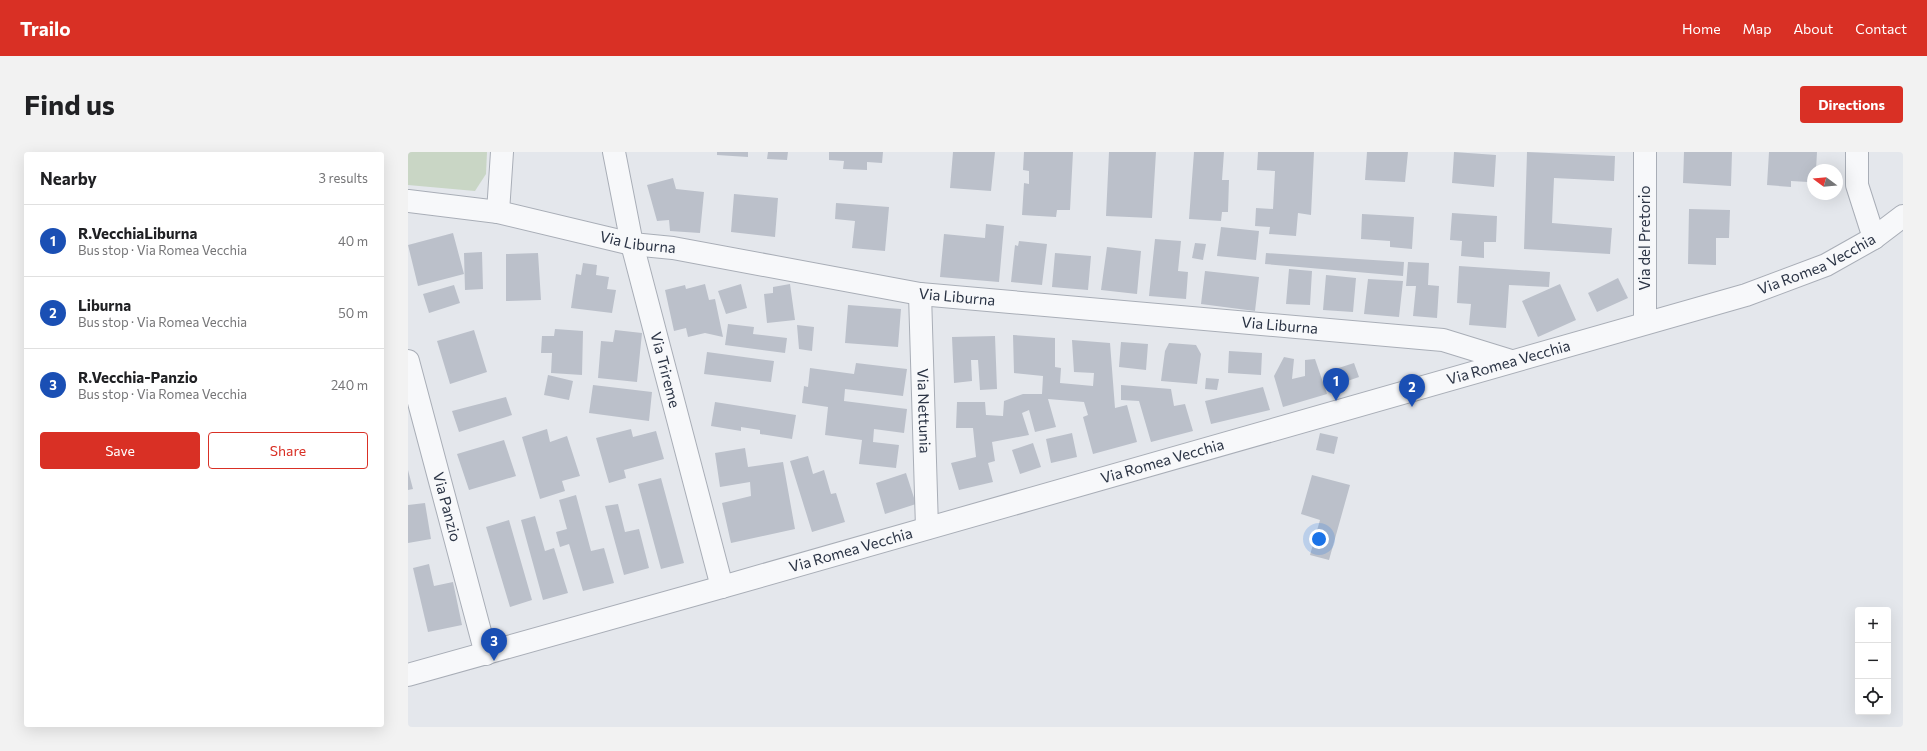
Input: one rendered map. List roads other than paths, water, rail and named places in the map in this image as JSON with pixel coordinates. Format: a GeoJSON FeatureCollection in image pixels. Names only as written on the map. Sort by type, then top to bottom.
{"type":"FeatureCollection","features":[{"type":"Feature","properties":{"kind":"street"},"geometry":{"type":"LineString","coordinates":[[498,212],[502,152]]}},
{"type":"Feature","properties":{"kind":"street","name":"Via Trireme"},"geometry":{"type":"LineString","coordinates":[[614,152],[632,244],[722,587]]}},
{"type":"Feature","properties":{"kind":"street","name":"Via del Pretorio"},"geometry":{"type":"LineString","coordinates":[[1644,152],[1645,323]]}},
{"type":"Feature","properties":{"kind":"street"},"geometry":{"type":"LineString","coordinates":[[1857,152],[1856,185],[1874,238]]}},
{"type":"Feature","properties":{"kind":"street","name":"Via Liburna"},"geometry":{"type":"LineString","coordinates":[[408,201],[498,212],[632,244],[673,248],[920,294],[1443,340],[1511,361]]}},
{"type":"Feature","properties":{"kind":"street","name":"Via Romea Vecchia"},"geometry":{"type":"LineString","coordinates":[[408,675],[1746,295],[1826,265],[1874,238],[1903,216]]}},
{"type":"Feature","properties":{"kind":"street","name":"Via Nettunia"},"geometry":{"type":"LineString","coordinates":[[920,294],[927,528]]}},
{"type":"Feature","properties":{"kind":"street","name":"Via Panzio"},"geometry":{"type":"LineString","coordinates":[[408,361],[486,654]]}},
{"type":"Feature","properties":{"kind":"place","name":"R.VecchiaLiburna"},"geometry":{"type":"Point","coordinates":[1336,401]}},
{"type":"Feature","properties":{"kind":"place","name":"Liburna"},"geometry":{"type":"Point","coordinates":[1412,407]}},
{"type":"Feature","properties":{"kind":"place","name":"R.Vecchia-Panzio"},"geometry":{"type":"Point","coordinates":[494,661]}}]}
